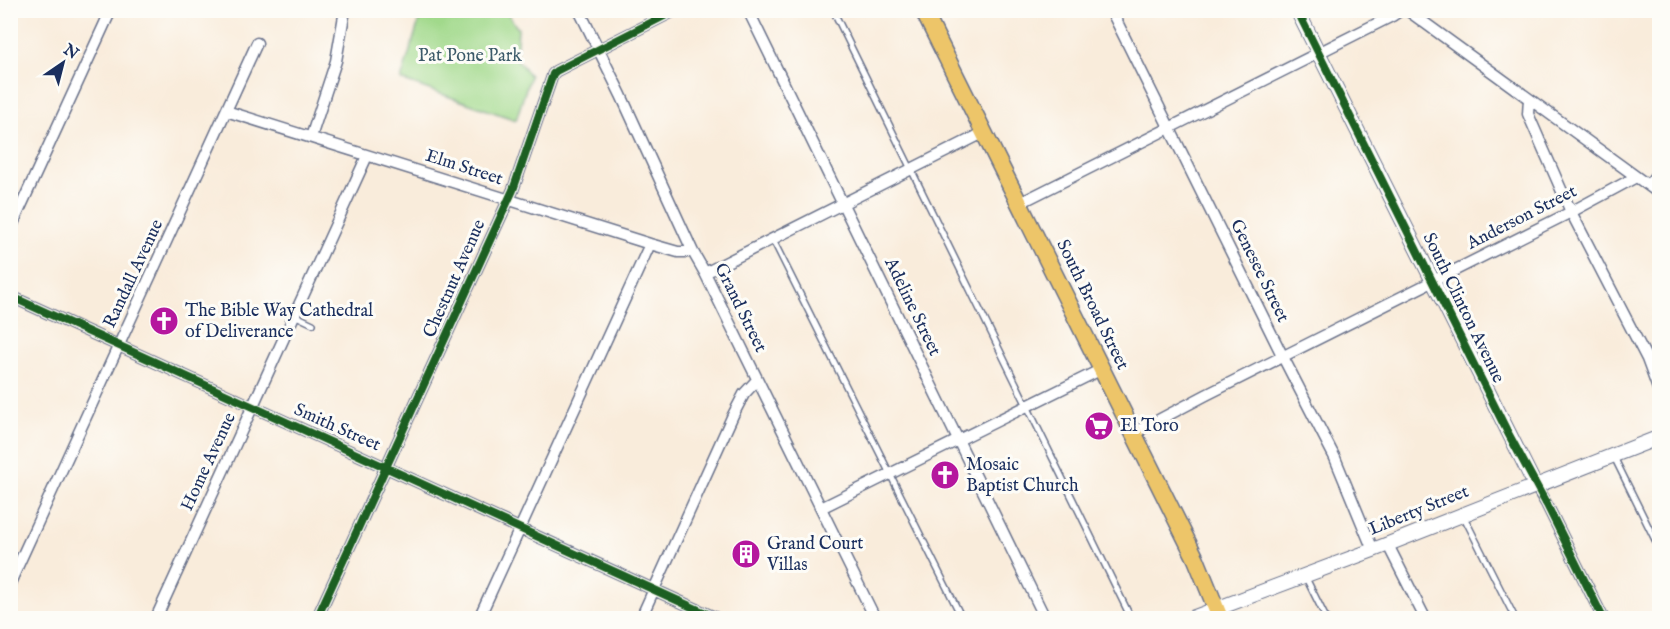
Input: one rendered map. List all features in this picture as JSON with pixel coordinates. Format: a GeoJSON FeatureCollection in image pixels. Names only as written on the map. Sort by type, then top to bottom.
{"type":"FeatureCollection","features":[{"type":"Feature","properties":{"kind":"main road","name":"South Broad Street"},"geometry":{"type":"LineString","coordinates":[[923,10],[1196,559],[1218,614]]}},
{"type":"Feature","properties":{"kind":"street"},"geometry":{"type":"LineString","coordinates":[[10,230],[111,10]]}},
{"type":"Feature","properties":{"kind":"street"},"geometry":{"type":"LineString","coordinates":[[311,137],[336,61],[345,10]]}},
{"type":"Feature","properties":{"kind":"street","name":"Grand Street"},"geometry":{"type":"LineString","coordinates":[[579,10],[693,252],[875,618]]}},
{"type":"Feature","properties":{"kind":"street","name":"Adeline Street"},"geometry":{"type":"LineString","coordinates":[[748,10],[1045,618]]}},
{"type":"Feature","properties":{"kind":"street","name":"Genesee Street"},"geometry":{"type":"LineString","coordinates":[[1111,10],[1335,458],[1372,550]]}},
{"type":"Feature","properties":{"kind":"street","name":"South Clinton Avenue"},"geometry":{"type":"LineString","coordinates":[[1297,10],[1604,618]]}},
{"type":"Feature","properties":{"kind":"street"},"geometry":{"type":"LineString","coordinates":[[1020,203],[1401,10]]}},
{"type":"Feature","properties":{"kind":"street"},"geometry":{"type":"LineString","coordinates":[[1407,10],[1659,194]]}},
{"type":"Feature","properties":{"kind":"street","name":"Chestnut Avenue"},"geometry":{"type":"LineString","coordinates":[[317,618],[508,200],[553,74],[669,12]]}},
{"type":"Feature","properties":{"kind":"street","name":"Randall Avenue"},"geometry":{"type":"LineString","coordinates":[[10,583],[257,43]]}},
{"type":"Feature","properties":{"kind":"street"},"geometry":{"type":"LineString","coordinates":[[1529,99],[1528,114],[1570,212],[1647,359],[1659,393]]}},
{"type":"Feature","properties":{"kind":"street","name":"Elm Street"},"geometry":{"type":"LineString","coordinates":[[226,111],[650,244],[678,252],[693,252]]}},
{"type":"Feature","properties":{"kind":"street"},"geometry":{"type":"LineString","coordinates":[[705,273],[985,132]]}},
{"type":"Feature","properties":{"kind":"street","name":"Home Avenue"},"geometry":{"type":"LineString","coordinates":[[156,618],[367,156]]}},
{"type":"Feature","properties":{"kind":"street"},"geometry":{"type":"LineString","coordinates":[[1648,185],[1659,170]]}},
{"type":"Feature","properties":{"kind":"street","name":"Anderson Street"},"geometry":{"type":"LineString","coordinates":[[1134,433],[1636,177]]}},
{"type":"Feature","properties":{"kind":"street"},"geometry":{"type":"LineString","coordinates":[[479,618],[650,244]]}},
{"type":"Feature","properties":{"kind":"street","name":"Smith Street"},"geometry":{"type":"LineString","coordinates":[[10,296],[716,618]]}},
{"type":"Feature","properties":{"kind":"street"},"geometry":{"type":"LineString","coordinates":[[821,508],[1102,369]]}},
{"type":"Feature","properties":{"kind":"street"},"geometry":{"type":"LineString","coordinates":[[640,618],[733,415],[749,387],[757,380]]}},
{"type":"Feature","properties":{"kind":"street","name":"Liberty Street"},"geometry":{"type":"LineString","coordinates":[[1192,618],[1218,614],[1305,575],[1659,437]]}},
{"type":"Feature","properties":{"kind":"street"},"geometry":{"type":"LineString","coordinates":[[1387,543],[1425,618]]}},
{"type":"Feature","properties":{"kind":"lane"},"geometry":{"type":"LineString","coordinates":[[833,10],[1131,618]]}},
{"type":"Feature","properties":{"kind":"lane"},"geometry":{"type":"LineString","coordinates":[[772,238],[962,618]]}},
{"type":"Feature","properties":{"kind":"lane"},"geometry":{"type":"LineString","coordinates":[[294,315],[313,324]]}},
{"type":"Feature","properties":{"kind":"lane"},"geometry":{"type":"LineString","coordinates":[[1614,455],[1659,550]]}},
{"type":"Feature","properties":{"kind":"lane"},"geometry":{"type":"LineString","coordinates":[[1462,514],[1515,618]]}},
{"type":"Feature","properties":{"kind":"lane"},"geometry":{"type":"LineString","coordinates":[[1305,575],[1326,618]]}},
{"type":"Feature","properties":{"kind":"green space","name":"Pat Pone Park"},"geometry":{"type":"Polygon","coordinates":[[[422,11],[506,11],[518,29],[516,58],[530,76],[516,120],[401,80],[422,11]]]}},
{"type":"Feature","properties":{"kind":"cycle path"},"geometry":{"type":"LineString","coordinates":[[317,618],[513,190],[553,74],[676,10]]}},
{"type":"Feature","properties":{"kind":"cycle path"},"geometry":{"type":"LineString","coordinates":[[1297,10],[1603,618]]}},
{"type":"Feature","properties":{"kind":"cycle path"},"geometry":{"type":"LineString","coordinates":[[10,296],[716,618]]}},
{"type":"Feature","properties":{"kind":"place","name":"The Bible Way Cathedral of Deliverance"},"geometry":{"type":"Point","coordinates":[164,321]}},
{"type":"Feature","properties":{"kind":"place","name":"El Toro"},"geometry":{"type":"Point","coordinates":[1099,426]}},
{"type":"Feature","properties":{"kind":"place","name":"Mosaic Baptist Church"},"geometry":{"type":"Point","coordinates":[945,475]}},
{"type":"Feature","properties":{"kind":"place","name":"Grand Court Villas"},"geometry":{"type":"Point","coordinates":[746,554]}}]}
